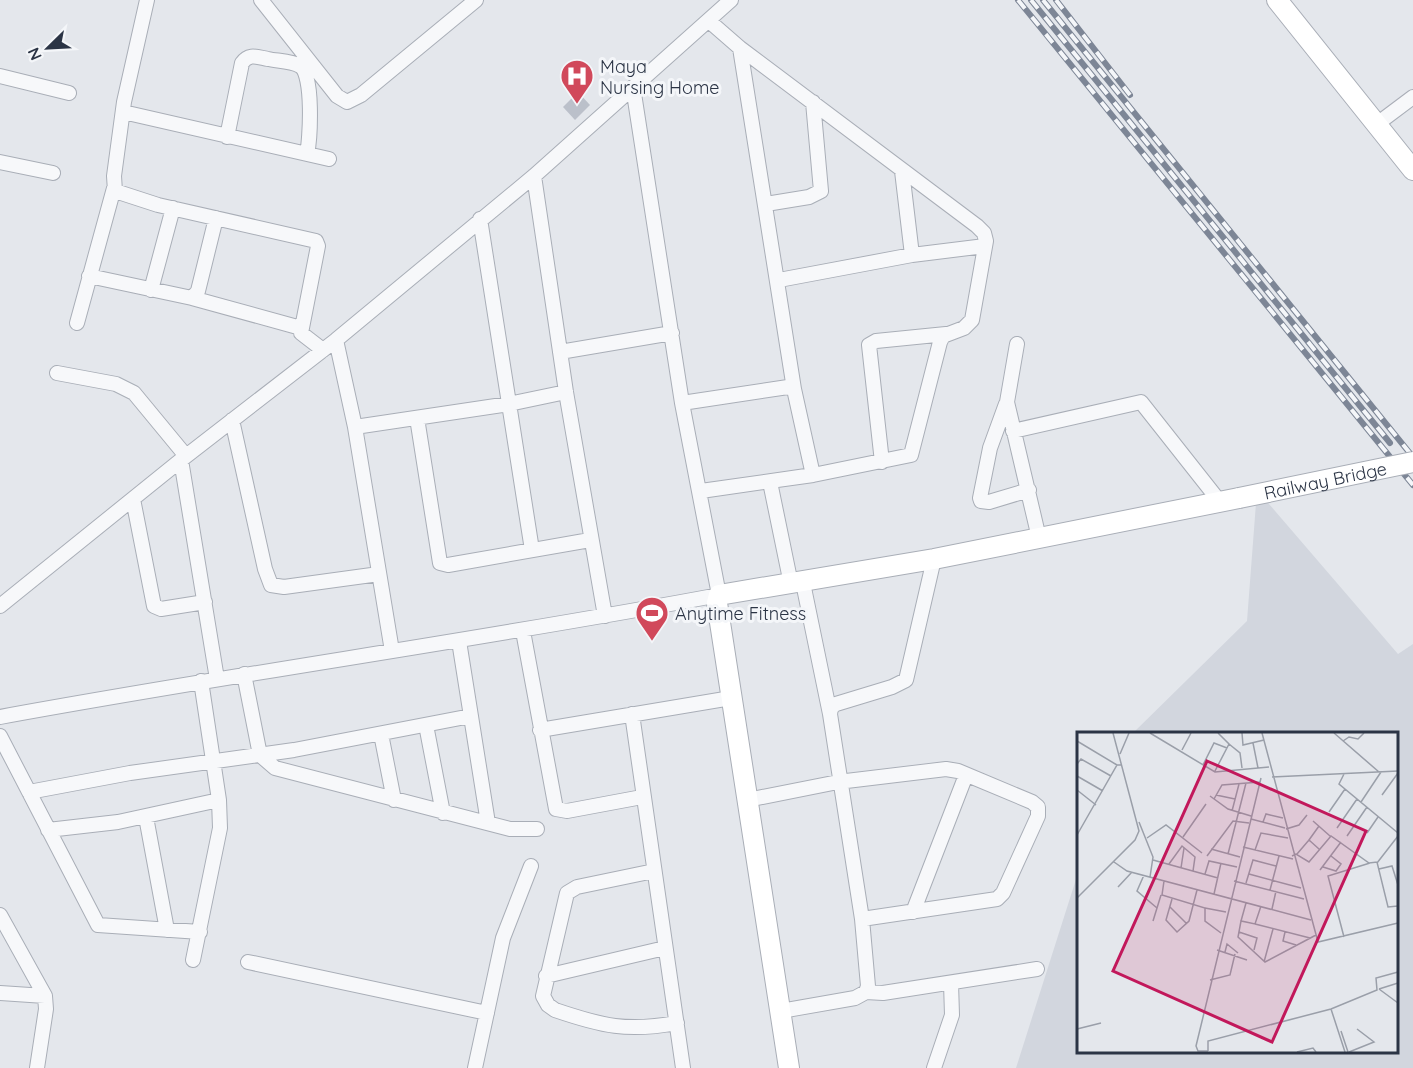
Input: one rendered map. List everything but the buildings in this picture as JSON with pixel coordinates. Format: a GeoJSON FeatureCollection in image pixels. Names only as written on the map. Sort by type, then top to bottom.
{"type":"FeatureCollection","features":[{"type":"Feature","properties":{"kind":"street"},"geometry":{"type":"LineString","coordinates":[[77,323],[114,189],[123,112],[147,0]]}},
{"type":"Feature","properties":{"kind":"street"},"geometry":{"type":"LineString","coordinates":[[261,0],[338,96],[347,102],[361,95],[476,0]]}},
{"type":"Feature","properties":{"kind":"street"},"geometry":{"type":"LineString","coordinates":[[0,606],[232,420],[336,340],[534,176],[731,0]]}},
{"type":"Feature","properties":{"kind":"street"},"geometry":{"type":"LineString","coordinates":[[1277,0],[1413,170]]}},
{"type":"Feature","properties":{"kind":"street"},"geometry":{"type":"LineString","coordinates":[[709,21],[740,48],[984,233],[986,246],[972,320],[964,327],[946,334],[876,341],[869,345],[882,462]]}},
{"type":"Feature","properties":{"kind":"street"},"geometry":{"type":"LineString","coordinates":[[740,48],[795,389],[813,475]]}},
{"type":"Feature","properties":{"kind":"street"},"geometry":{"type":"LineString","coordinates":[[227,136],[242,63],[246,58],[254,56],[297,65],[305,72],[309,96],[310,122],[306,154]]}},
{"type":"Feature","properties":{"kind":"street"},"geometry":{"type":"LineString","coordinates":[[0,76],[69,93]]}},
{"type":"Feature","properties":{"kind":"street"},"geometry":{"type":"LineString","coordinates":[[633,87],[682,403],[701,491],[719,595],[717,603],[731,698],[789,1068]]}},
{"type":"Feature","properties":{"kind":"street"},"geometry":{"type":"LineString","coordinates":[[1377,124],[1413,97]]}},
{"type":"Feature","properties":{"kind":"street"},"geometry":{"type":"LineString","coordinates":[[766,204],[809,197],[821,191],[813,102]]}},
{"type":"Feature","properties":{"kind":"street"},"geometry":{"type":"LineString","coordinates":[[123,112],[329,159]]}},
{"type":"Feature","properties":{"kind":"street"},"geometry":{"type":"LineString","coordinates":[[0,162],[53,173]]}},
{"type":"Feature","properties":{"kind":"street"},"geometry":{"type":"LineString","coordinates":[[902,171],[912,255]]}},
{"type":"Feature","properties":{"kind":"street"},"geometry":{"type":"LineString","coordinates":[[534,176],[566,392],[605,616]]}},
{"type":"Feature","properties":{"kind":"street"},"geometry":{"type":"LineString","coordinates":[[114,189],[120,194],[173,208],[316,241],[318,246],[301,328],[302,335],[323,350]]}},
{"type":"Feature","properties":{"kind":"street"},"geometry":{"type":"LineString","coordinates":[[151,290],[173,208]]}},
{"type":"Feature","properties":{"kind":"street"},"geometry":{"type":"LineString","coordinates":[[192,298],[198,291],[216,218]]}},
{"type":"Feature","properties":{"kind":"street"},"geometry":{"type":"LineString","coordinates":[[480,219],[532,550]]}},
{"type":"Feature","properties":{"kind":"street"},"geometry":{"type":"LineString","coordinates":[[779,280],[912,255],[986,246]]}},
{"type":"Feature","properties":{"kind":"street"},"geometry":{"type":"LineString","coordinates":[[89,276],[192,298],[301,328]]}},
{"type":"Feature","properties":{"kind":"street"},"geometry":{"type":"LineString","coordinates":[[560,352],[672,333]]}},
{"type":"Feature","properties":{"kind":"street"},"geometry":{"type":"LineString","coordinates":[[701,491],[770,482],[906,458],[914,450],[940,342],[946,334]]}},
{"type":"Feature","properties":{"kind":"street"},"geometry":{"type":"LineString","coordinates":[[336,340],[356,427],[392,651]]}},
{"type":"Feature","properties":{"kind":"street"},"geometry":{"type":"LineString","coordinates":[[1017,344],[1007,402],[990,448],[980,498],[981,501],[989,502],[1029,490]]}},
{"type":"Feature","properties":{"kind":"street"},"geometry":{"type":"LineString","coordinates":[[57,373],[116,384],[134,393],[184,458],[217,679]]}},
{"type":"Feature","properties":{"kind":"street"},"geometry":{"type":"LineString","coordinates":[[682,403],[788,387],[795,389]]}},
{"type":"Feature","properties":{"kind":"street"},"geometry":{"type":"LineString","coordinates":[[356,427],[509,404],[566,392]]}},
{"type":"Feature","properties":{"kind":"street"},"geometry":{"type":"LineString","coordinates":[[1007,402],[1039,538]]}},
{"type":"Feature","properties":{"kind":"street"},"geometry":{"type":"LineString","coordinates":[[1013,431],[1141,402],[1230,500]]}},
{"type":"Feature","properties":{"kind":"street"},"geometry":{"type":"LineString","coordinates":[[417,418],[440,563],[448,565],[590,540]]}},
{"type":"Feature","properties":{"kind":"street"},"geometry":{"type":"LineString","coordinates":[[232,420],[265,569],[271,585],[284,587],[379,574]]}},
{"type":"Feature","properties":{"kind":"street","name":"Railway Bridge"},"geometry":{"type":"LineString","coordinates":[[719,595],[934,559],[1413,462]]}},
{"type":"Feature","properties":{"kind":"street"},"geometry":{"type":"LineString","coordinates":[[770,482],[830,714],[838,782],[862,919],[868,986],[866,992]]}},
{"type":"Feature","properties":{"kind":"street"},"geometry":{"type":"LineString","coordinates":[[133,499],[154,606],[161,609],[205,602]]}},
{"type":"Feature","properties":{"kind":"street"},"geometry":{"type":"LineString","coordinates":[[830,714],[831,708],[837,704],[892,687],[906,680],[934,559]]}},
{"type":"Feature","properties":{"kind":"street"},"geometry":{"type":"LineString","coordinates":[[0,717],[201,681],[523,631],[719,595]]}},
{"type":"Feature","properties":{"kind":"street"},"geometry":{"type":"LineString","coordinates":[[523,631],[556,809],[567,811],[642,797]]}},
{"type":"Feature","properties":{"kind":"street"},"geometry":{"type":"LineString","coordinates":[[459,641],[488,823]]}},
{"type":"Feature","properties":{"kind":"street"},"geometry":{"type":"LineString","coordinates":[[244,674],[260,755],[266,763],[275,768],[443,813],[517,830],[537,829]]}},
{"type":"Feature","properties":{"kind":"street"},"geometry":{"type":"LineString","coordinates":[[193,960],[218,842],[219,800],[201,681]]}},
{"type":"Feature","properties":{"kind":"street"},"geometry":{"type":"LineString","coordinates":[[540,730],[731,698]]}},
{"type":"Feature","properties":{"kind":"street"},"geometry":{"type":"LineString","coordinates":[[632,714],[642,797],[683,1068]]}},
{"type":"Feature","properties":{"kind":"street"},"geometry":{"type":"LineString","coordinates":[[29,792],[130,773],[260,755],[471,716]]}},
{"type":"Feature","properties":{"kind":"street"},"geometry":{"type":"LineString","coordinates":[[426,725],[443,813]]}},
{"type":"Feature","properties":{"kind":"street"},"geometry":{"type":"LineString","coordinates":[[381,734],[394,800]]}},
{"type":"Feature","properties":{"kind":"street"},"geometry":{"type":"LineString","coordinates":[[0,736],[98,925],[200,932]]}},
{"type":"Feature","properties":{"kind":"street"},"geometry":{"type":"LineString","coordinates":[[747,800],[838,782],[946,769],[1032,802],[1038,807],[1038,816],[1003,892],[997,899],[862,919]]}},
{"type":"Feature","properties":{"kind":"street"},"geometry":{"type":"LineString","coordinates":[[913,912],[966,775]]}},
{"type":"Feature","properties":{"kind":"street"},"geometry":{"type":"LineString","coordinates":[[48,830],[146,817],[219,800]]}},
{"type":"Feature","properties":{"kind":"street"},"geometry":{"type":"LineString","coordinates":[[146,817],[167,930]]}},
{"type":"Feature","properties":{"kind":"street"},"geometry":{"type":"LineString","coordinates":[[476,1068],[508,922],[531,866]]}},
{"type":"Feature","properties":{"kind":"street"},"geometry":{"type":"LineString","coordinates":[[654,871],[577,887],[567,892],[543,996],[548,1005],[555,1010],[617,1028],[677,1023]]}},
{"type":"Feature","properties":{"kind":"street"},"geometry":{"type":"LineString","coordinates":[[0,915],[45,996],[46,1009],[37,1068]]}},
{"type":"Feature","properties":{"kind":"street"},"geometry":{"type":"LineString","coordinates":[[546,976],[665,948]]}},
{"type":"Feature","properties":{"kind":"street"},"geometry":{"type":"LineString","coordinates":[[248,962],[487,1013]]}},
{"type":"Feature","properties":{"kind":"street"},"geometry":{"type":"LineString","coordinates":[[781,1011],[855,998],[866,992],[883,993],[1037,969]]}},
{"type":"Feature","properties":{"kind":"street"},"geometry":{"type":"LineString","coordinates":[[934,1068],[950,1026],[953,1004],[951,983]]}},
{"type":"Feature","properties":{"kind":"street"},"geometry":{"type":"LineString","coordinates":[[0,993],[45,996]]}},
{"type":"Feature","properties":{"kind":"shaded area"},"geometry":{"type":"Polygon","coordinates":[[[1257,490],[1398,654],[1413,644],[1413,1068],[1016,1068],[1077,876],[1077,1053],[1398,1053],[1398,732],[1134,732],[1247,621],[1257,490]]]}},
{"type":"Feature","properties":{"kind":"railway"},"geometry":{"type":"LineString","coordinates":[[1018,0],[1413,485]]}},
{"type":"Feature","properties":{"kind":"railway"},"geometry":{"type":"LineString","coordinates":[[1031,0],[1390,443]]}},
{"type":"Feature","properties":{"kind":"railway"},"geometry":{"type":"LineString","coordinates":[[1043,0],[1413,457]]}},
{"type":"Feature","properties":{"kind":"railway"},"geometry":{"type":"LineString","coordinates":[[1056,0],[1130,95]]}},
{"type":"Feature","properties":{"kind":"place","name":"Maya Nursing Home"},"geometry":{"type":"Point","coordinates":[577,105]}},
{"type":"Feature","properties":{"kind":"place","name":"Anytime Fitness"},"geometry":{"type":"Point","coordinates":[652,642]}}]}
